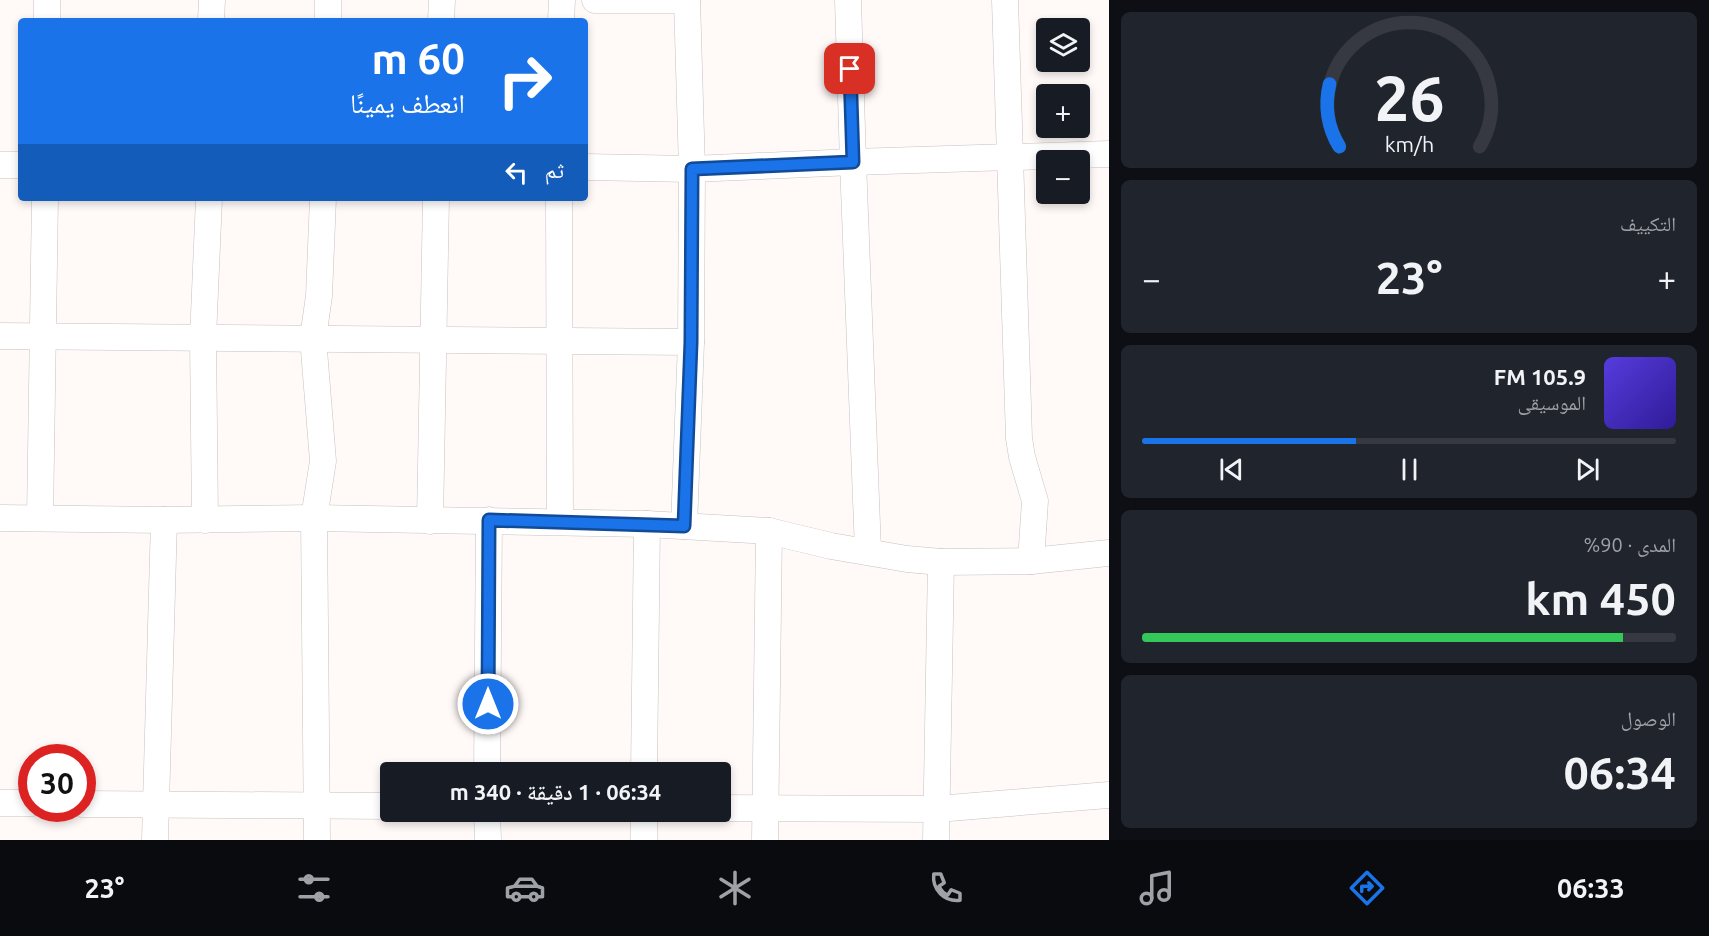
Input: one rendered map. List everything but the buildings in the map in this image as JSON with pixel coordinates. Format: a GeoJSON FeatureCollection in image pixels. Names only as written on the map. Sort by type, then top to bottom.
{"type":"FeatureCollection","features":[{"type":"Feature","properties":{"kind":"street"},"geometry":{"type":"LineString","coordinates":[[47,0],[47,18]]}},
{"type":"Feature","properties":{"kind":"street"},"geometry":{"type":"LineString","coordinates":[[212,0],[212,18]]}},
{"type":"Feature","properties":{"kind":"street"},"geometry":{"type":"LineString","coordinates":[[328,0],[328,18]]}},
{"type":"Feature","properties":{"kind":"street"},"geometry":{"type":"LineString","coordinates":[[441,18],[442,0]]}},
{"type":"Feature","properties":{"kind":"street"},"geometry":{"type":"LineString","coordinates":[[561,0],[561,18]]}},
{"type":"Feature","properties":{"kind":"street"},"geometry":{"type":"LineString","coordinates":[[595,0],[687,0],[692,169],[691,342],[684,526]]}},
{"type":"Feature","properties":{"kind":"street"},"geometry":{"type":"LineString","coordinates":[[848,0],[868,551]]}},
{"type":"Feature","properties":{"kind":"street"},"geometry":{"type":"LineString","coordinates":[[1005,0],[1019,438],[1035,501],[1031,561]]}},
{"type":"Feature","properties":{"kind":"street"},"geometry":{"type":"LineString","coordinates":[[588,167],[692,169],[1109,154]]}},
{"type":"Feature","properties":{"kind":"street"},"geometry":{"type":"LineString","coordinates":[[0,165],[18,165]]}},
{"type":"Feature","properties":{"kind":"street"},"geometry":{"type":"LineString","coordinates":[[40,518],[45,201]]}},
{"type":"Feature","properties":{"kind":"street"},"geometry":{"type":"LineString","coordinates":[[205,520],[203,338],[209,201]]}},
{"type":"Feature","properties":{"kind":"street"},"geometry":{"type":"LineString","coordinates":[[317,840],[314,518],[322,461],[314,338],[319,296],[323,201]]}},
{"type":"Feature","properties":{"kind":"street"},"geometry":{"type":"LineString","coordinates":[[430,521],[436,201]]}},
{"type":"Feature","properties":{"kind":"street"},"geometry":{"type":"LineString","coordinates":[[559,201],[560,522]]}},
{"type":"Feature","properties":{"kind":"street"},"geometry":{"type":"LineString","coordinates":[[0,336],[691,342]]}},
{"type":"Feature","properties":{"kind":"street"},"geometry":{"type":"LineString","coordinates":[[0,518],[205,520],[314,518],[647,524],[769,531],[831,546],[907,559],[941,562],[1031,561],[1109,553]]}},
{"type":"Feature","properties":{"kind":"street"},"geometry":{"type":"LineString","coordinates":[[155,840],[164,520]]}},
{"type":"Feature","properties":{"kind":"street"},"geometry":{"type":"LineString","coordinates":[[488,762],[489,520]]}},
{"type":"Feature","properties":{"kind":"street"},"geometry":{"type":"LineString","coordinates":[[644,762],[647,524]]}},
{"type":"Feature","properties":{"kind":"street"},"geometry":{"type":"LineString","coordinates":[[765,840],[769,531]]}},
{"type":"Feature","properties":{"kind":"street"},"geometry":{"type":"LineString","coordinates":[[936,840],[941,562]]}},
{"type":"Feature","properties":{"kind":"street"},"geometry":{"type":"LineString","coordinates":[[731,808],[937,809],[1109,795]]}},
{"type":"Feature","properties":{"kind":"street"},"geometry":{"type":"LineString","coordinates":[[0,803],[18,803]]}},
{"type":"Feature","properties":{"kind":"street"},"geometry":{"type":"LineString","coordinates":[[96,804],[380,806]]}},
{"type":"Feature","properties":{"kind":"street"},"geometry":{"type":"LineString","coordinates":[[488,822],[488,840]]}},
{"type":"Feature","properties":{"kind":"street"},"geometry":{"type":"LineString","coordinates":[[644,822],[644,840]]}},
{"type":"Feature","properties":{"kind":"route"},"geometry":{"type":"LineString","coordinates":[[488,704],[489,520],[684,526],[691,342],[692,169],[853,162],[850,69]]}}]}
